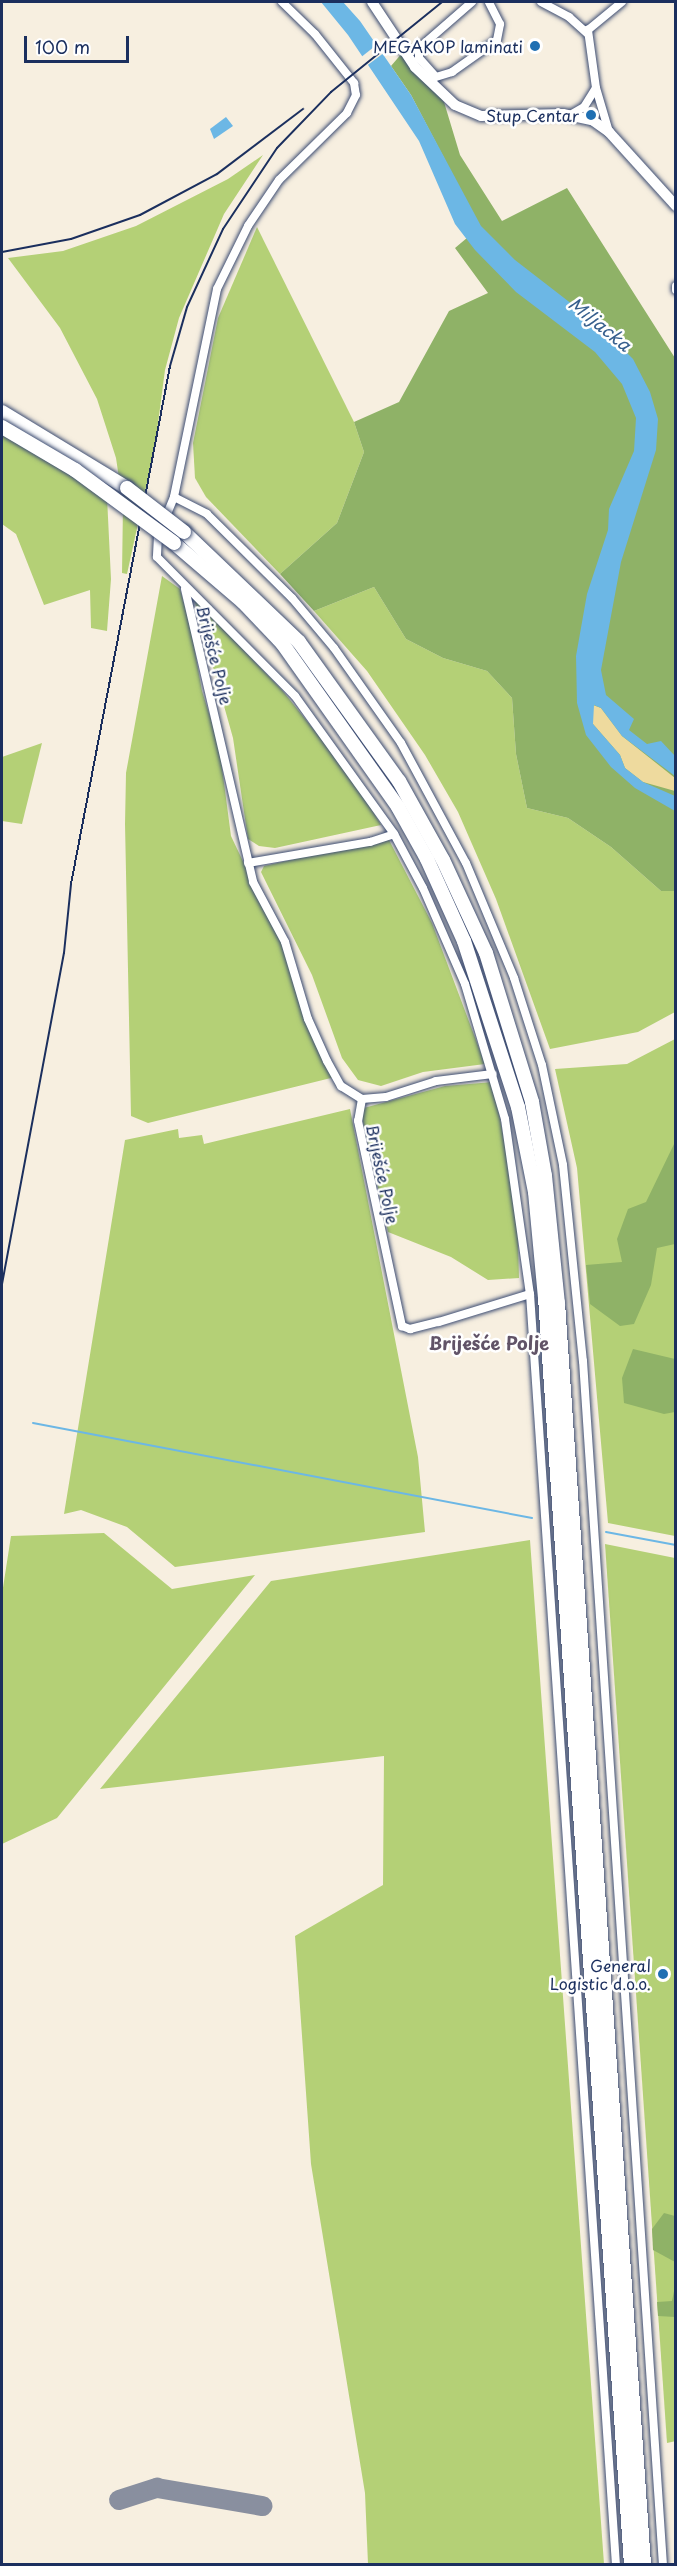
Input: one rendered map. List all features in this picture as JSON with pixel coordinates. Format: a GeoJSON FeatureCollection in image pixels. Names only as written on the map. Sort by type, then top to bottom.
{"type":"FeatureCollection","features":[{"type":"Feature","properties":{"kind":"highway"},"geometry":{"type":"LineString","coordinates":[[2,406],[75,448],[184,532],[299,642],[393,772],[443,860],[486,953],[532,1102],[545,1176],[558,1303],[644,2565]]}},
{"type":"Feature","properties":{"kind":"highway"},"geometry":{"type":"LineString","coordinates":[[2,412],[107,474]]}},
{"type":"Feature","properties":{"kind":"highway"},"geometry":{"type":"LineString","coordinates":[[2,427],[75,470],[174,543],[243,602],[282,643],[398,807],[427,859],[464,941],[518,1107],[535,1192],[545,1297],[631,2565]]}},
{"type":"Feature","properties":{"kind":"main road"},"geometry":{"type":"LineString","coordinates":[[372,2],[415,67],[443,96],[464,110],[481,116],[572,114],[592,120],[609,132],[675,203]]}},
{"type":"Feature","properties":{"kind":"street"},"geometry":{"type":"LineString","coordinates":[[184,588],[157,556],[158,536],[174,496],[209,314],[230,260],[279,180],[347,113],[356,96],[348,75],[315,34],[282,2]]}},
{"type":"Feature","properties":{"kind":"street"},"geometry":{"type":"LineString","coordinates":[[472,2],[419,48],[419,58],[436,77],[452,72],[497,40],[500,24],[489,2]]}},
{"type":"Feature","properties":{"kind":"street"},"geometry":{"type":"LineString","coordinates":[[541,2],[569,17],[587,33],[596,88],[609,132]]}},
{"type":"Feature","properties":{"kind":"street"},"geometry":{"type":"LineString","coordinates":[[587,33],[622,2]]}},
{"type":"Feature","properties":{"kind":"street"},"geometry":{"type":"LineString","coordinates":[[572,114],[584,107],[596,88]]}},
{"type":"Feature","properties":{"kind":"street"},"geometry":{"type":"LineString","coordinates":[[174,496],[207,514],[292,598],[334,648],[401,743],[466,863],[510,968],[542,1065],[563,1165],[583,1361],[663,2565]]}},
{"type":"Feature","properties":{"kind":"street","name":"Briješće Polje"},"geometry":{"type":"LineString","coordinates":[[184,588],[295,696],[394,834],[423,888],[465,984],[493,1074],[514,1169],[530,1294],[616,2565]]}},
{"type":"Feature","properties":{"kind":"street","name":"Briješće Polje"},"geometry":{"type":"LineString","coordinates":[[184,588],[223,742],[253,882],[285,942],[309,1019],[327,1061],[341,1086],[362,1099],[358,1121],[402,1326],[410,1329],[440,1322],[530,1294]]}},
{"type":"Feature","properties":{"kind":"street"},"geometry":{"type":"LineString","coordinates":[[248,863],[370,842],[394,834]]}},
{"type":"Feature","properties":{"kind":"street"},"geometry":{"type":"LineString","coordinates":[[362,1099],[386,1097],[436,1081],[493,1074]]}},
{"type":"Feature","properties":{"kind":"green space"},"geometry":{"type":"Polygon","coordinates":[[[403,52],[444,102],[460,155],[502,221],[567,188],[675,358],[675,891],[661,891],[611,847],[568,818],[527,808],[516,754],[512,698],[487,671],[443,658],[406,639],[374,587],[314,611],[280,574],[337,523],[364,452],[354,422],[399,402],[449,311],[488,293],[455,248],[480,227],[411,95],[391,66],[403,52]]]}},
{"type":"Feature","properties":{"kind":"green space"},"geometry":{"type":"Polygon","coordinates":[[[263,155],[224,214],[179,318],[165,370],[155,446],[127,574],[122,573],[123,505],[116,458],[97,399],[60,328],[8,258],[63,251],[136,226],[228,179],[263,155]]]}},
{"type":"Feature","properties":{"kind":"green space"},"geometry":{"type":"Polygon","coordinates":[[[257,227],[354,422],[364,452],[337,523],[280,574],[206,497],[195,478],[193,443],[218,318],[257,227]]]}},
{"type":"Feature","properties":{"kind":"green space"},"geometry":{"type":"Polygon","coordinates":[[[2,433],[107,497],[111,579],[107,631],[91,628],[90,590],[44,605],[16,534],[2,524],[2,433]]]}},
{"type":"Feature","properties":{"kind":"green space"},"geometry":{"type":"Polygon","coordinates":[[[162,576],[180,589],[191,629],[202,691],[219,745],[231,836],[286,952],[335,1077],[148,1123],[131,1116],[126,773],[162,576]]]}},
{"type":"Feature","properties":{"kind":"green space"},"geometry":{"type":"Polygon","coordinates":[[[374,587],[406,639],[443,658],[487,671],[512,698],[516,754],[527,808],[568,818],[611,847],[661,891],[675,891],[675,1012],[638,1032],[550,1049],[496,899],[458,812],[425,755],[367,671],[314,611],[374,587]]]}},
{"type":"Feature","properties":{"kind":"green space"},"geometry":{"type":"Polygon","coordinates":[[[194,599],[282,690],[355,781],[381,825],[275,848],[259,846],[248,839],[233,738],[194,599]]]}},
{"type":"Feature","properties":{"kind":"green space"},"geometry":{"type":"Polygon","coordinates":[[[42,743],[22,824],[2,821],[2,757],[42,743]]]}},
{"type":"Feature","properties":{"kind":"green space"},"geometry":{"type":"Polygon","coordinates":[[[388,838],[432,923],[485,1064],[423,1072],[381,1086],[358,1080],[342,1058],[312,975],[261,872],[264,866],[388,838]]]}},
{"type":"Feature","properties":{"kind":"green space"},"geometry":{"type":"Polygon","coordinates":[[[675,1039],[675,1536],[608,1523],[577,1168],[555,1069],[627,1064],[675,1039]]]}},
{"type":"Feature","properties":{"kind":"green space"},"geometry":{"type":"Polygon","coordinates":[[[493,1082],[517,1208],[519,1278],[488,1280],[451,1257],[388,1232],[360,1109],[445,1086],[493,1082]]]}},
{"type":"Feature","properties":{"kind":"green space"},"geometry":{"type":"Polygon","coordinates":[[[350,1109],[418,1457],[425,1532],[175,1567],[127,1527],[81,1510],[64,1514],[125,1140],[178,1129],[179,1138],[202,1135],[204,1144],[350,1109]]]}},
{"type":"Feature","properties":{"kind":"green space"},"geometry":{"type":"Polygon","coordinates":[[[675,1142],[675,1244],[657,1248],[651,1285],[634,1324],[620,1326],[590,1304],[586,1265],[622,1262],[617,1239],[628,1209],[646,1202],[675,1142]]]}},
{"type":"Feature","properties":{"kind":"green space"},"geometry":{"type":"Polygon","coordinates":[[[633,1349],[675,1359],[675,1412],[664,1414],[624,1403],[622,1378],[633,1349]]]}},
{"type":"Feature","properties":{"kind":"green space"},"geometry":{"type":"Polygon","coordinates":[[[104,1533],[172,1589],[255,1575],[57,1818],[2,1844],[2,1594],[11,1536],[104,1533]]]}},
{"type":"Feature","properties":{"kind":"green space"},"geometry":{"type":"Polygon","coordinates":[[[530,1540],[604,2564],[368,2564],[365,2493],[311,2164],[295,1936],[383,1885],[384,1756],[100,1789],[271,1581],[530,1540]]]}},
{"type":"Feature","properties":{"kind":"green space"},"geometry":{"type":"Polygon","coordinates":[[[605,1544],[675,1558],[676,2441],[667,2443],[605,1544]]]}},
{"type":"Feature","properties":{"kind":"green space"},"geometry":{"type":"Polygon","coordinates":[[[664,2213],[675,2216],[675,2262],[653,2250],[652,2229],[664,2213]]]}},
{"type":"Feature","properties":{"kind":"green space"},"geometry":{"type":"Polygon","coordinates":[[[675,2286],[675,2317],[658,2316],[657,2302],[672,2301],[675,2286]]]}},
{"type":"Feature","properties":{"kind":"sand"},"geometry":{"type":"Polygon","coordinates":[[[593,705],[601,708],[622,736],[675,778],[675,791],[643,782],[625,768],[620,755],[593,724],[593,705]]]}},
{"type":"Feature","properties":{"kind":"water"},"geometry":{"type":"Polygon","coordinates":[[[321,2],[343,2],[360,21],[411,95],[481,226],[515,260],[599,325],[633,359],[650,392],[658,419],[656,450],[621,562],[601,670],[606,695],[634,719],[629,730],[647,744],[661,741],[675,756],[675,776],[622,736],[601,708],[594,705],[593,724],[620,755],[625,768],[643,782],[675,796],[675,811],[635,788],[611,767],[586,735],[577,703],[576,656],[587,594],[608,530],[609,509],[634,451],[636,418],[622,384],[595,352],[516,292],[475,250],[455,224],[419,141],[348,35],[321,2]]]}},
{"type":"Feature","properties":{"kind":"water"},"geometry":{"type":"Polygon","coordinates":[[[226,117],[233,126],[214,139],[210,129],[226,117]]]}},
{"type":"Feature","properties":{"kind":"pier"},"geometry":{"type":"Polygon","coordinates":[[[379,43],[385,52],[365,67],[360,58],[379,43]]]}},
{"type":"Feature","properties":{"kind":"waterway"},"geometry":{"type":"LineString","coordinates":[[33,1423],[532,1518]]}},
{"type":"Feature","properties":{"kind":"waterway"},"geometry":{"type":"LineString","coordinates":[[606,1532],[676,1545]]}},
{"type":"Feature","properties":{"kind":"taxiway"},"geometry":{"type":"LineString","coordinates":[[119,2500],[157,2488],[262,2506]]}},
{"type":"Feature","properties":{"kind":"railway"},"geometry":{"type":"LineString","coordinates":[[2,1284],[64,953],[71,884],[170,366],[187,307],[223,229],[277,148],[331,92],[442,2]]}},
{"type":"Feature","properties":{"kind":"railway"},"geometry":{"type":"LineString","coordinates":[[2,252],[71,239],[140,215],[217,174],[303,109]]}},
{"type":"Feature","properties":{"kind":"place","name":"MEGAKOP laminati"},"geometry":{"type":"Point","coordinates":[535,46]}},
{"type":"Feature","properties":{"kind":"place","name":"Stup Centar"},"geometry":{"type":"Point","coordinates":[591,115]}},
{"type":"Feature","properties":{"kind":"place","name":"General Logistic d.o.o."},"geometry":{"type":"Point","coordinates":[663,1974]}},
{"type":"Feature","properties":{"kind":"district","name":"Briješće Polje"},"geometry":{"type":"Point","coordinates":[489,1343]}},
{"type":"Feature","properties":{"kind":"water label","name":"Miljacka"},"geometry":{"type":"Point","coordinates":[600,324]}}]}
